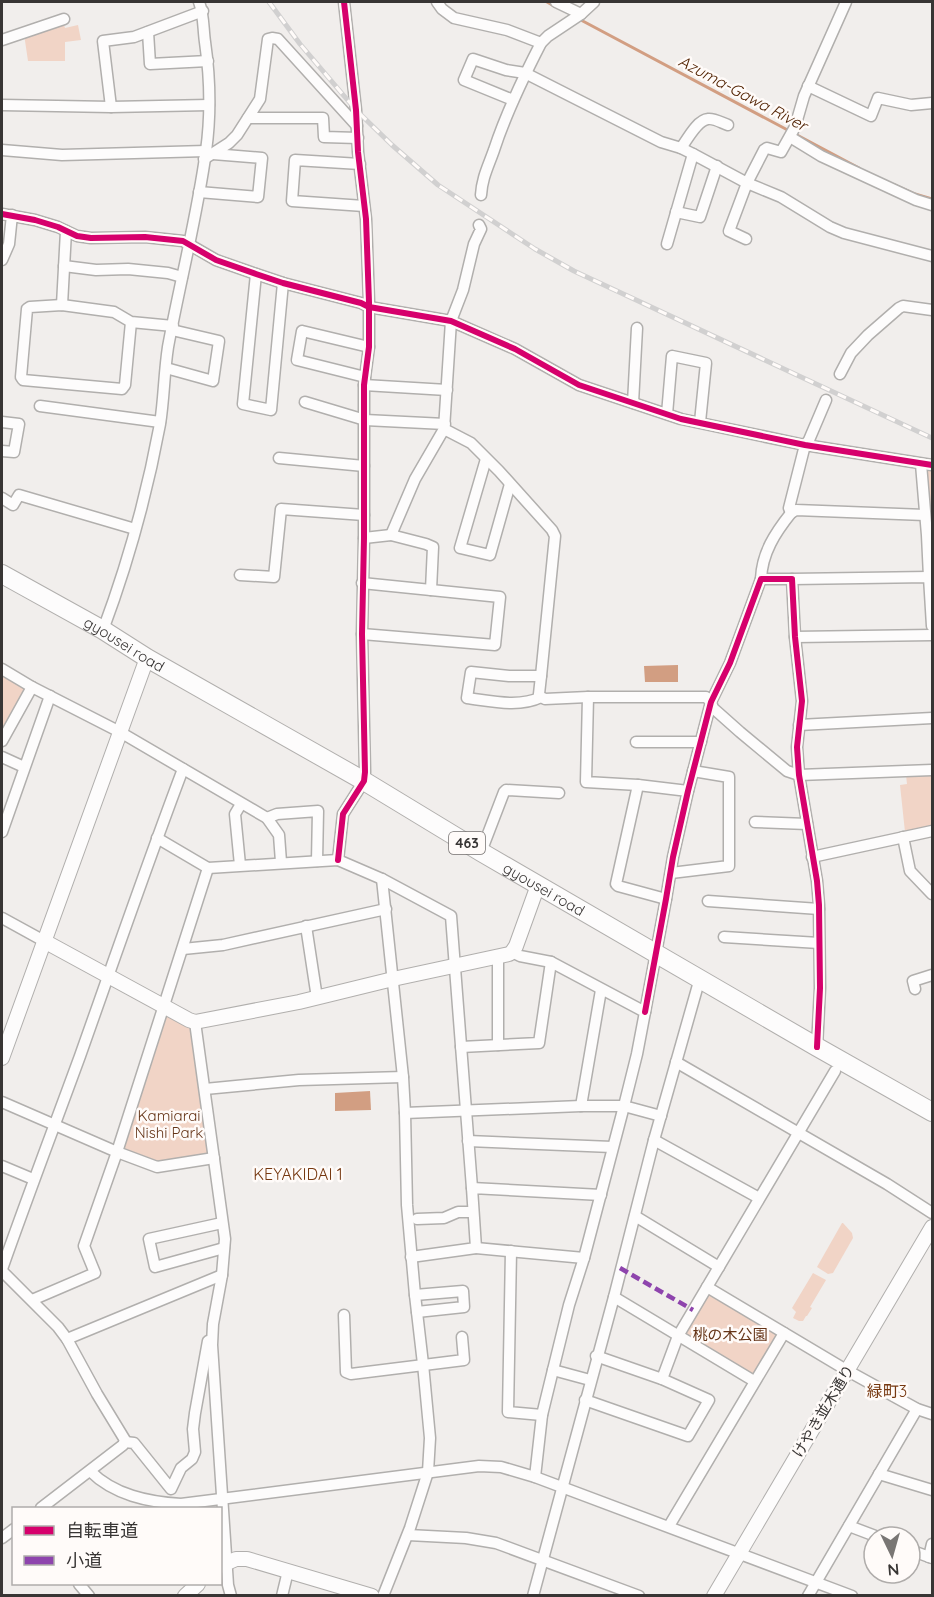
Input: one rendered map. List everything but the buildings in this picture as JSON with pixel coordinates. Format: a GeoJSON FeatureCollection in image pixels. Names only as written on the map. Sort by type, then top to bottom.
{"type":"FeatureCollection","features":[{"type":"Feature","properties":{"kind":"highway","name":"gyousei road"},"geometry":{"type":"LineString","coordinates":[[2,574],[364,781],[538,885],[933,1112]]}},
{"type":"Feature","properties":{"kind":"street"},"geometry":{"type":"LineString","coordinates":[[437,2],[454,18],[497,27],[541,43]]}},
{"type":"Feature","properties":{"kind":"street"},"geometry":{"type":"LineString","coordinates":[[556,2],[580,14]]}},
{"type":"Feature","properties":{"kind":"street"},"geometry":{"type":"LineString","coordinates":[[481,195],[484,175],[505,119],[541,43],[594,2]]}},
{"type":"Feature","properties":{"kind":"street"},"geometry":{"type":"LineString","coordinates":[[746,239],[729,231],[747,183],[764,150],[767,148],[781,152],[790,137],[808,86],[846,2]]}},
{"type":"Feature","properties":{"kind":"street"},"geometry":{"type":"LineString","coordinates":[[338,860],[342,814],[364,781],[362,583],[364,381],[369,347],[366,219],[343,3]]}},
{"type":"Feature","properties":{"kind":"street"},"geometry":{"type":"LineString","coordinates":[[102,630],[115,597],[152,462],[160,422],[172,328],[208,155],[208,62],[201,6],[148,32],[134,37],[103,42],[111,107]]}},
{"type":"Feature","properties":{"kind":"street"},"geometry":{"type":"LineString","coordinates":[[2,40],[64,19]]}},
{"type":"Feature","properties":{"kind":"street"},"geometry":{"type":"LineString","coordinates":[[148,32],[150,64],[208,62]]}},
{"type":"Feature","properties":{"kind":"street"},"geometry":{"type":"LineString","coordinates":[[208,155],[229,143],[237,135],[260,99],[268,39],[272,38],[278,39],[358,132]]}},
{"type":"Feature","properties":{"kind":"street"},"geometry":{"type":"LineString","coordinates":[[513,100],[464,80],[473,59],[525,74],[661,142],[681,148],[747,183],[781,196],[830,227],[844,233],[933,256]]}},
{"type":"Feature","properties":{"kind":"street"},"geometry":{"type":"LineString","coordinates":[[808,86],[871,116],[878,98],[911,105],[933,103]]}},
{"type":"Feature","properties":{"kind":"street"},"geometry":{"type":"LineString","coordinates":[[2,105],[111,107],[209,105]]}},
{"type":"Feature","properties":{"kind":"street"},"geometry":{"type":"LineString","coordinates":[[248,118],[323,118],[324,137],[358,132]]}},
{"type":"Feature","properties":{"kind":"street"},"geometry":{"type":"LineString","coordinates":[[681,148],[694,129],[705,119],[710,118],[728,125]]}},
{"type":"Feature","properties":{"kind":"street"},"geometry":{"type":"LineString","coordinates":[[790,137],[821,156],[916,200],[933,205]]}},
{"type":"Feature","properties":{"kind":"street"},"geometry":{"type":"LineString","coordinates":[[2,150],[62,155],[208,155],[262,158],[258,197],[199,192]]}},
{"type":"Feature","properties":{"kind":"street"},"geometry":{"type":"LineString","coordinates":[[667,244],[693,154]]}},
{"type":"Feature","properties":{"kind":"street"},"geometry":{"type":"LineString","coordinates":[[360,164],[295,159],[292,201],[364,206]]}},
{"type":"Feature","properties":{"kind":"street"},"geometry":{"type":"LineString","coordinates":[[676,212],[700,217],[717,166]]}},
{"type":"Feature","properties":{"kind":"street"},"geometry":{"type":"LineString","coordinates":[[2,260],[9,244],[7,214],[35,219],[76,236],[145,237],[183,241],[216,260],[283,283],[334,295],[369,307],[451,321],[515,349],[579,385],[681,419],[805,445],[933,465]]}},
{"type":"Feature","properties":{"kind":"street"},"geometry":{"type":"LineString","coordinates":[[391,535],[415,479],[444,427],[451,321],[463,290],[474,244],[481,229],[479,225]]}},
{"type":"Feature","properties":{"kind":"street"},"geometry":{"type":"LineString","coordinates":[[62,305],[66,231]]}},
{"type":"Feature","properties":{"kind":"street"},"geometry":{"type":"LineString","coordinates":[[64,266],[96,270],[128,269],[168,273],[182,277]]}},
{"type":"Feature","properties":{"kind":"street"},"geometry":{"type":"LineString","coordinates":[[256,274],[243,404],[271,410],[283,283]]}},
{"type":"Feature","properties":{"kind":"street"},"geometry":{"type":"LineString","coordinates":[[131,322],[125,385],[122,389],[23,380],[21,377],[27,309],[62,305],[114,312],[131,322],[172,328],[219,341],[213,381],[166,368]]}},
{"type":"Feature","properties":{"kind":"street"},"geometry":{"type":"LineString","coordinates":[[840,374],[851,353],[899,308],[903,306],[933,310]]}},
{"type":"Feature","properties":{"kind":"street"},"geometry":{"type":"LineString","coordinates":[[633,404],[637,328]]}},
{"type":"Feature","properties":{"kind":"street"},"geometry":{"type":"LineString","coordinates":[[369,347],[302,331],[297,360],[364,381],[447,390]]}},
{"type":"Feature","properties":{"kind":"street"},"geometry":{"type":"LineString","coordinates":[[667,414],[672,356],[706,363],[700,422]]}},
{"type":"Feature","properties":{"kind":"street"},"geometry":{"type":"LineString","coordinates":[[791,513],[789,508],[805,445],[826,400]]}},
{"type":"Feature","properties":{"kind":"street"},"geometry":{"type":"LineString","coordinates":[[305,402],[365,420],[444,427],[471,444],[552,530],[555,536],[539,694],[541,697]]}},
{"type":"Feature","properties":{"kind":"street"},"geometry":{"type":"LineString","coordinates":[[40,406],[160,422]]}},
{"type":"Feature","properties":{"kind":"street"},"geometry":{"type":"LineString","coordinates":[[2,422],[19,424],[14,452],[2,451]]}},
{"type":"Feature","properties":{"kind":"street"},"geometry":{"type":"LineString","coordinates":[[279,458],[364,466]]}},
{"type":"Feature","properties":{"kind":"street"},"geometry":{"type":"LineString","coordinates":[[486,459],[460,548],[490,555],[510,484]]}},
{"type":"Feature","properties":{"kind":"street"},"geometry":{"type":"LineString","coordinates":[[921,464],[930,535],[929,577],[933,626]]}},
{"type":"Feature","properties":{"kind":"street"},"geometry":{"type":"LineString","coordinates":[[2,498],[13,505],[19,495],[135,529]]}},
{"type":"Feature","properties":{"kind":"street"},"geometry":{"type":"LineString","coordinates":[[240,575],[274,577],[281,509],[364,515]]}},
{"type":"Feature","properties":{"kind":"street"},"geometry":{"type":"LineString","coordinates":[[535,1478],[542,1415],[569,1305],[584,1258],[637,1054],[673,857],[693,771],[711,702],[730,663],[760,579],[761,566],[771,540],[791,513],[796,510],[926,515]]}},
{"type":"Feature","properties":{"kind":"street"},"geometry":{"type":"LineString","coordinates":[[364,538],[391,535],[433,548],[431,590]]}},
{"type":"Feature","properties":{"kind":"street"},"geometry":{"type":"LineString","coordinates":[[760,579],[929,577]]}},
{"type":"Feature","properties":{"kind":"street"},"geometry":{"type":"LineString","coordinates":[[792,579],[802,701],[797,747],[799,775],[817,881],[819,909],[820,1005],[817,1047]]}},
{"type":"Feature","properties":{"kind":"street"},"geometry":{"type":"LineString","coordinates":[[362,583],[500,597],[495,645],[362,634]]}},
{"type":"Feature","properties":{"kind":"street"},"geometry":{"type":"LineString","coordinates":[[795,637],[933,635]]}},
{"type":"Feature","properties":{"kind":"street"},"geometry":{"type":"LineString","coordinates":[[2,1058],[147,658]]}},
{"type":"Feature","properties":{"kind":"street"},"geometry":{"type":"LineString","coordinates":[[2,669],[120,732],[267,818],[279,835],[281,862]]}},
{"type":"Feature","properties":{"kind":"street"},"geometry":{"type":"LineString","coordinates":[[541,676],[509,676],[471,672],[467,698],[511,703],[541,697],[545,699],[706,697],[713,708],[740,732],[788,771],[799,775],[933,770]]}},
{"type":"Feature","properties":{"kind":"street"},"geometry":{"type":"LineString","coordinates":[[2,741],[32,687]]}},
{"type":"Feature","properties":{"kind":"street"},"geometry":{"type":"LineString","coordinates":[[2,832],[50,696]]}},
{"type":"Feature","properties":{"kind":"street"},"geometry":{"type":"LineString","coordinates":[[588,697],[586,782],[688,791]]}},
{"type":"Feature","properties":{"kind":"street"},"geometry":{"type":"LineString","coordinates":[[799,725],[933,718]]}},
{"type":"Feature","properties":{"kind":"street"},"geometry":{"type":"LineString","coordinates":[[636,742],[701,742]]}},
{"type":"Feature","properties":{"kind":"street"},"geometry":{"type":"LineString","coordinates":[[2,757],[24,767]]}},
{"type":"Feature","properties":{"kind":"street"},"geometry":{"type":"LineString","coordinates":[[125,1442],[96,1394],[68,1338],[2,1270],[183,769]]}},
{"type":"Feature","properties":{"kind":"street"},"geometry":{"type":"LineString","coordinates":[[671,873],[729,866],[729,777],[693,771]]}},
{"type":"Feature","properties":{"kind":"street"},"geometry":{"type":"LineString","coordinates":[[638,785],[616,884],[666,899]]}},
{"type":"Feature","properties":{"kind":"street"},"geometry":{"type":"LineString","coordinates":[[482,852],[506,790],[559,793]]}},
{"type":"Feature","properties":{"kind":"street"},"geometry":{"type":"LineString","coordinates":[[240,865],[235,814],[241,804]]}},
{"type":"Feature","properties":{"kind":"street"},"geometry":{"type":"LineString","coordinates":[[267,818],[278,814],[318,811],[317,861]]}},
{"type":"Feature","properties":{"kind":"street"},"geometry":{"type":"LineString","coordinates":[[754,822],[807,824]]}},
{"type":"Feature","properties":{"kind":"street"},"geometry":{"type":"LineString","coordinates":[[812,857],[933,831]]}},
{"type":"Feature","properties":{"kind":"street"},"geometry":{"type":"LineString","coordinates":[[903,837],[910,871],[933,894]]}},
{"type":"Feature","properties":{"kind":"street"},"geometry":{"type":"LineString","coordinates":[[157,838],[208,868],[338,860],[382,879],[451,916],[476,1248]]}},
{"type":"Feature","properties":{"kind":"street"},"geometry":{"type":"LineString","coordinates":[[32,1300],[95,1273],[84,1246],[117,1152],[208,868]]}},
{"type":"Feature","properties":{"kind":"street"},"geometry":{"type":"LineString","coordinates":[[382,879],[403,1077],[407,1205],[430,1438],[428,1472],[408,1535],[383,1596]]}},
{"type":"Feature","properties":{"kind":"street"},"geometry":{"type":"LineString","coordinates":[[512,952],[538,885]]}},
{"type":"Feature","properties":{"kind":"street"},"geometry":{"type":"LineString","coordinates":[[708,901],[819,909]]}},
{"type":"Feature","properties":{"kind":"street"},"geometry":{"type":"LineString","coordinates":[[183,949],[223,945],[386,909]]}},
{"type":"Feature","properties":{"kind":"street"},"geometry":{"type":"LineString","coordinates":[[2,918],[195,1022],[316,998],[512,952],[520,956],[551,962],[645,1012]]}},
{"type":"Feature","properties":{"kind":"street"},"geometry":{"type":"LineString","coordinates":[[306,926],[316,998]]}},
{"type":"Feature","properties":{"kind":"street"},"geometry":{"type":"LineString","coordinates":[[724,937],[819,943]]}},
{"type":"Feature","properties":{"kind":"street"},"geometry":{"type":"LineString","coordinates":[[498,956],[498,1045]]}},
{"type":"Feature","properties":{"kind":"street"},"geometry":{"type":"LineString","coordinates":[[461,1047],[538,1043],[551,962]]}},
{"type":"Feature","properties":{"kind":"street"},"geometry":{"type":"LineString","coordinates":[[915,989],[913,981],[933,975]]}},
{"type":"Feature","properties":{"kind":"street"},"geometry":{"type":"LineString","coordinates":[[533,1596],[596,1356],[614,1297],[660,1116],[700,978]]}},
{"type":"Feature","properties":{"kind":"street"},"geometry":{"type":"LineString","coordinates":[[581,1106],[602,990]]}},
{"type":"Feature","properties":{"kind":"street"},"geometry":{"type":"LineString","coordinates":[[44,1507],[125,1442],[134,1443],[171,1489],[181,1468],[192,1459],[195,1452],[193,1429],[195,1413],[205,1351],[213,1324],[222,1275],[225,1239],[195,1022]]}},
{"type":"Feature","properties":{"kind":"street"},"geometry":{"type":"LineString","coordinates":[[676,1062],[933,1213]]}},
{"type":"Feature","properties":{"kind":"street"},"geometry":{"type":"LineString","coordinates":[[662,1379],[678,1336],[835,1071]]}},
{"type":"Feature","properties":{"kind":"street"},"geometry":{"type":"LineString","coordinates":[[204,1089],[299,1080],[403,1077]]}},
{"type":"Feature","properties":{"kind":"street"},"geometry":{"type":"LineString","coordinates":[[2,1102],[157,1167],[214,1158]]}},
{"type":"Feature","properties":{"kind":"street"},"geometry":{"type":"LineString","coordinates":[[405,1113],[624,1106],[660,1116]]}},
{"type":"Feature","properties":{"kind":"street"},"geometry":{"type":"LineString","coordinates":[[654,1140],[759,1198]]}},
{"type":"Feature","properties":{"kind":"street"},"geometry":{"type":"LineString","coordinates":[[468,1141],[612,1147]]}},
{"type":"Feature","properties":{"kind":"street"},"geometry":{"type":"LineString","coordinates":[[2,1166],[33,1179]]}},
{"type":"Feature","properties":{"kind":"street"},"geometry":{"type":"LineString","coordinates":[[472,1188],[601,1195]]}},
{"type":"Feature","properties":{"kind":"street"},"geometry":{"type":"LineString","coordinates":[[417,1219],[444,1218],[458,1212],[473,1212]]}},
{"type":"Feature","properties":{"kind":"street"},"geometry":{"type":"LineString","coordinates":[[634,1216],[719,1267]]}},
{"type":"Feature","properties":{"kind":"street"},"geometry":{"type":"LineString","coordinates":[[222,1223],[149,1239],[155,1267],[224,1248]]}},
{"type":"Feature","properties":{"kind":"street","name":"けやき並木通り"},"geometry":{"type":"LineString","coordinates":[[714,1596],[933,1227]]}},
{"type":"Feature","properties":{"kind":"street"},"geometry":{"type":"LineString","coordinates":[[411,1257],[476,1248],[584,1258]]}},
{"type":"Feature","properties":{"kind":"street"},"geometry":{"type":"LineString","coordinates":[[511,1251],[508,1412],[542,1415]]}},
{"type":"Feature","properties":{"kind":"street"},"geometry":{"type":"LineString","coordinates":[[68,1338],[222,1275]]}},
{"type":"Feature","properties":{"kind":"street"},"geometry":{"type":"LineString","coordinates":[[707,1287],[848,1371],[917,1408],[933,1414]]}},
{"type":"Feature","properties":{"kind":"street"},"geometry":{"type":"LineString","coordinates":[[415,1295],[463,1291],[464,1307],[417,1312]]}},
{"type":"Feature","properties":{"kind":"street"},"geometry":{"type":"LineString","coordinates":[[614,1297],[754,1381]]}},
{"type":"Feature","properties":{"kind":"street"},"geometry":{"type":"LineString","coordinates":[[344,1315],[346,1372],[351,1374],[464,1360],[462,1337]]}},
{"type":"Feature","properties":{"kind":"street"},"geometry":{"type":"LineString","coordinates":[[213,1324],[212,1356],[224,1564],[231,1596]]}},
{"type":"Feature","properties":{"kind":"street"},"geometry":{"type":"LineString","coordinates":[[669,1526],[784,1333]]}},
{"type":"Feature","properties":{"kind":"street"},"geometry":{"type":"LineString","coordinates":[[585,1400],[688,1436],[710,1400],[662,1379],[596,1356]]}},
{"type":"Feature","properties":{"kind":"street"},"geometry":{"type":"LineString","coordinates":[[553,1370],[590,1380]]}},
{"type":"Feature","properties":{"kind":"street"},"geometry":{"type":"LineString","coordinates":[[808,1596],[917,1408]]}},
{"type":"Feature","properties":{"kind":"street"},"geometry":{"type":"LineString","coordinates":[[90,1471],[118,1490],[134,1497],[151,1502],[181,1504],[428,1472],[489,1466],[501,1467],[669,1526],[852,1596]]}},
{"type":"Feature","properties":{"kind":"street"},"geometry":{"type":"LineString","coordinates":[[879,1474],[933,1490]]}},
{"type":"Feature","properties":{"kind":"street"},"geometry":{"type":"LineString","coordinates":[[849,1526],[862,1531]]}},
{"type":"Feature","properties":{"kind":"street"},"geometry":{"type":"LineString","coordinates":[[408,1535],[466,1538],[496,1543],[639,1596]]}},
{"type":"Feature","properties":{"kind":"street"},"geometry":{"type":"LineString","coordinates":[[931,1558],[933,1544]]}},
{"type":"Feature","properties":{"kind":"street"},"geometry":{"type":"LineString","coordinates":[[224,1564],[241,1558],[372,1596]]}},
{"type":"Feature","properties":{"kind":"street"},"geometry":{"type":"LineString","coordinates":[[282,1596],[288,1571]]}},
{"type":"Feature","properties":{"kind":"street"},"geometry":{"type":"LineString","coordinates":[[185,1596],[197,1585]]}},
{"type":"Feature","properties":{"kind":"green space"},"geometry":{"type":"Polygon","coordinates":[[[63,22],[65,28],[78,25],[81,40],[65,42],[65,61],[28,61],[24,34],[63,22]]]}},
{"type":"Feature","properties":{"kind":"green space"},"geometry":{"type":"Polygon","coordinates":[[[929,469],[932,470],[932,531],[926,472],[929,469]]]}},
{"type":"Feature","properties":{"kind":"green space"},"geometry":{"type":"Polygon","coordinates":[[[2,673],[26,687],[27,691],[2,736],[2,673]]]}},
{"type":"Feature","properties":{"kind":"green space"},"geometry":{"type":"Polygon","coordinates":[[[932,773],[932,826],[905,832],[900,785],[907,784],[906,775],[932,773]]]}},
{"type":"Feature","properties":{"kind":"green space","name":"Kamiarai Nishi Park"},"geometry":{"type":"Polygon","coordinates":[[[166,1017],[191,1028],[209,1151],[206,1155],[156,1163],[125,1152],[124,1148],[166,1017]]]}},
{"type":"Feature","properties":{"kind":"green space"},"geometry":{"type":"Polygon","coordinates":[[[842,1223],[852,1233],[853,1238],[833,1273],[828,1274],[817,1267],[842,1223]]]}},
{"type":"Feature","properties":{"kind":"green space"},"geometry":{"type":"Polygon","coordinates":[[[813,1273],[826,1280],[807,1316],[803,1321],[799,1321],[793,1318],[796,1312],[792,1308],[813,1273]]]}},
{"type":"Feature","properties":{"kind":"green space","name":"桃の木公園"},"geometry":{"type":"Polygon","coordinates":[[[707,1295],[711,1295],[775,1332],[776,1337],[755,1373],[751,1374],[686,1335],[685,1332],[707,1295]]]}},
{"type":"Feature","properties":{"kind":"shaded area"},"geometry":{"type":"Polygon","coordinates":[[[678,665],[678,682],[645,682],[644,666],[678,665]]]}},
{"type":"Feature","properties":{"kind":"shaded area"},"geometry":{"type":"Polygon","coordinates":[[[370,1091],[371,1110],[335,1111],[335,1093],[370,1091]]]}},
{"type":"Feature","properties":{"kind":"waterway","name":"Azuma-Gawa River"},"geometry":{"type":"LineString","coordinates":[[547,2],[554,6]]}},
{"type":"Feature","properties":{"kind":"waterway","name":"Azuma-Gawa River"},"geometry":{"type":"LineString","coordinates":[[579,19],[859,168]]}},
{"type":"Feature","properties":{"kind":"waterway","name":"Azuma-Gawa River"},"geometry":{"type":"LineString","coordinates":[[895,185],[932,199]]}},
{"type":"Feature","properties":{"kind":"railway"},"geometry":{"type":"LineString","coordinates":[[269,2],[300,44],[356,110],[392,145],[438,185],[535,249],[574,271],[932,438]]}},
{"type":"Feature","properties":{"kind":"marked path"},"geometry":{"type":"LineString","coordinates":[[620,1268],[693,1310]]}},
{"type":"Feature","properties":{"kind":"cycle path"},"geometry":{"type":"LineString","coordinates":[[338,860],[343,814],[364,781],[365,772],[362,634],[364,385],[369,347],[366,219],[344,2]]}},
{"type":"Feature","properties":{"kind":"cycle path"},"geometry":{"type":"LineString","coordinates":[[2,214],[35,220],[77,236],[145,237],[183,241],[216,260],[283,283],[369,307],[451,321],[515,349],[579,385],[681,419],[805,445],[932,465]]}},
{"type":"Feature","properties":{"kind":"cycle path"},"geometry":{"type":"LineString","coordinates":[[645,1012],[673,857],[711,702],[730,663],[761,579],[792,579],[802,701],[797,747],[799,775],[819,905],[820,988],[817,1047]]}},
{"type":"Feature","properties":{"kind":"district","name":"KEYAKIDAI 1"},"geometry":{"type":"Point","coordinates":[298,1174]}},
{"type":"Feature","properties":{"kind":"district","name":"緑町3"},"geometry":{"type":"Point","coordinates":[887,1391]}}]}
